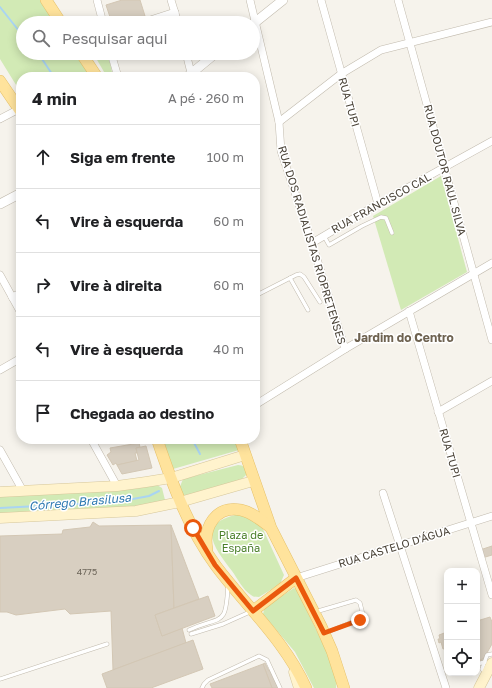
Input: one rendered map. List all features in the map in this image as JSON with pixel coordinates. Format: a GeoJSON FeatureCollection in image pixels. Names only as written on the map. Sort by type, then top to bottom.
{"type":"FeatureCollection","features":[{"type":"Feature","properties":{"kind":"main road"},"geometry":{"type":"LineString","coordinates":[[46,0],[56,16]]}},
{"type":"Feature","properties":{"kind":"main road"},"geometry":{"type":"LineString","coordinates":[[86,60],[94,72]]}},
{"type":"Feature","properties":{"kind":"main road"},"geometry":{"type":"LineString","coordinates":[[0,80],[16,105]]}},
{"type":"Feature","properties":{"kind":"main road"},"geometry":{"type":"LineString","coordinates":[[159,444],[180,502],[193,528],[215,565],[278,641],[291,660],[306,688]]}},
{"type":"Feature","properties":{"kind":"main road"},"geometry":{"type":"LineString","coordinates":[[242,444],[271,528],[324,633],[332,651],[342,686]]}},
{"type":"Feature","properties":{"kind":"main road"},"geometry":{"type":"LineString","coordinates":[[0,492],[117,486],[171,478],[245,455]]}},
{"type":"Feature","properties":{"kind":"main road"},"geometry":{"type":"LineString","coordinates":[[0,518],[129,512],[180,502],[254,481]]}},
{"type":"Feature","properties":{"kind":"main road"},"geometry":{"type":"LineString","coordinates":[[208,552],[206,531],[212,520],[221,513],[232,510],[244,511],[257,517],[271,528]]}},
{"type":"Feature","properties":{"kind":"main road"},"geometry":{"type":"LineString","coordinates":[[283,588],[290,566]]}},
{"type":"Feature","properties":{"kind":"main road"},"geometry":{"type":"LineString","coordinates":[[253,611],[296,578]]}},
{"type":"Feature","properties":{"kind":"main road"},"geometry":{"type":"LineString","coordinates":[[291,660],[299,688]]}},
{"type":"Feature","properties":{"kind":"main road"},"geometry":{"type":"LineString","coordinates":[[479,688],[486,673],[486,662]]}},
{"type":"Feature","properties":{"kind":"street"},"geometry":{"type":"LineString","coordinates":[[97,0],[101,16]]}},
{"type":"Feature","properties":{"kind":"street"},"geometry":{"type":"LineString","coordinates":[[171,0],[176,16]]}},
{"type":"Feature","properties":{"kind":"street","name":"RUA DOS RADIALISTAS RIOPRETENSES"},"geometry":{"type":"LineString","coordinates":[[250,0],[253,16]]}},
{"type":"Feature","properties":{"kind":"street"},"geometry":{"type":"LineString","coordinates":[[260,18],[283,0]]}},
{"type":"Feature","properties":{"kind":"street","name":"RUA TUPI"},"geometry":{"type":"LineString","coordinates":[[321,0],[378,204]]}},
{"type":"Feature","properties":{"kind":"street","name":"RUA DOUTOR RAUL SILVA"},"geometry":{"type":"LineString","coordinates":[[398,0],[492,340]]}},
{"type":"Feature","properties":{"kind":"street"},"geometry":{"type":"LineString","coordinates":[[163,16],[175,12]]}},
{"type":"Feature","properties":{"kind":"street"},"geometry":{"type":"LineString","coordinates":[[279,122],[341,74],[381,50],[492,22]]}},
{"type":"Feature","properties":{"kind":"street","name":"RUA DOS RADIALISTAS RIOPRETENSES"},"geometry":{"type":"LineString","coordinates":[[260,47],[279,122],[281,151],[312,243],[344,349]]}},
{"type":"Feature","properties":{"kind":"street"},"geometry":{"type":"LineString","coordinates":[[114,60],[117,72]]}},
{"type":"Feature","properties":{"kind":"street"},"geometry":{"type":"LineString","coordinates":[[187,60],[189,72]]}},
{"type":"Feature","properties":{"kind":"street"},"geometry":{"type":"LineString","coordinates":[[195,72],[208,60]]}},
{"type":"Feature","properties":{"kind":"street"},"geometry":{"type":"LineString","coordinates":[[0,119],[16,113]]}},
{"type":"Feature","properties":{"kind":"street","name":"RUA FRANCISCO CAL"},"geometry":{"type":"LineString","coordinates":[[312,243],[378,204],[492,141]]}},
{"type":"Feature","properties":{"kind":"street"},"geometry":{"type":"LineString","coordinates":[[0,204],[16,196]]}},
{"type":"Feature","properties":{"kind":"street"},"geometry":{"type":"LineString","coordinates":[[260,402],[344,349],[492,263]]}},
{"type":"Feature","properties":{"kind":"street"},"geometry":{"type":"LineString","coordinates":[[0,275],[16,304]]}},
{"type":"Feature","properties":{"kind":"street"},"geometry":{"type":"LineString","coordinates":[[12,297],[16,295]]}},
{"type":"Feature","properties":{"kind":"street","name":"RUA TUPI"},"geometry":{"type":"LineString","coordinates":[[409,311],[492,595]]}},
{"type":"Feature","properties":{"kind":"street"},"geometry":{"type":"LineString","coordinates":[[0,370],[16,361]]}},
{"type":"Feature","properties":{"kind":"street"},"geometry":{"type":"LineString","coordinates":[[438,412],[492,381]]}},
{"type":"Feature","properties":{"kind":"street"},"geometry":{"type":"LineString","coordinates":[[94,444],[117,486]]}},
{"type":"Feature","properties":{"kind":"street"},"geometry":{"type":"LineString","coordinates":[[0,450],[23,491]]}},
{"type":"Feature","properties":{"kind":"street"},"geometry":{"type":"LineString","coordinates":[[383,493],[446,688]]}},
{"type":"Feature","properties":{"kind":"street","name":"RUA CASTELO D'ÁGUA"},"geometry":{"type":"LineString","coordinates":[[296,578],[492,516]]}},
{"type":"Feature","properties":{"kind":"lane"},"geometry":{"type":"LineString","coordinates":[[324,235],[329,245],[362,226],[382,217],[386,218],[392,234]]}},
{"type":"Feature","properties":{"kind":"lane"},"geometry":{"type":"LineString","coordinates":[[260,293],[300,274],[304,276],[320,302]]}},
{"type":"Feature","properties":{"kind":"lane"},"geometry":{"type":"LineString","coordinates":[[290,278],[308,310]]}},
{"type":"Feature","properties":{"kind":"lane"},"geometry":{"type":"LineString","coordinates":[[228,580],[225,615],[216,621],[190,632],[223,624],[253,611]]}},
{"type":"Feature","properties":{"kind":"lane"},"geometry":{"type":"LineString","coordinates":[[314,612],[356,600],[360,603],[363,615],[360,620],[324,633]]}},
{"type":"Feature","properties":{"kind":"lane"},"geometry":{"type":"LineString","coordinates":[[0,678],[107,644]]}},
{"type":"Feature","properties":{"kind":"lane"},"geometry":{"type":"LineString","coordinates":[[486,662],[487,654],[492,654]]}},
{"type":"Feature","properties":{"kind":"lane"},"geometry":{"type":"LineString","coordinates":[[202,688],[208,680],[259,656],[267,660],[280,688]]}},
{"type":"Feature","properties":{"kind":"green space"},"geometry":{"type":"Polygon","coordinates":[[[0,0],[43,0],[53,16],[16,16],[16,60],[81,60],[89,72],[16,72],[16,85],[0,59],[0,0]]]}},
{"type":"Feature","properties":{"kind":"green space"},"geometry":{"type":"Polygon","coordinates":[[[97,60],[109,60],[112,72],[104,72],[97,60]]]}},
{"type":"Feature","properties":{"kind":"green space"},"geometry":{"type":"Polygon","coordinates":[[[441,176],[467,272],[401,310],[373,216],[441,176]]]}},
{"type":"Feature","properties":{"kind":"green space"},"geometry":{"type":"Polygon","coordinates":[[[165,444],[237,444],[239,450],[173,469],[165,444]]]}},
{"type":"Feature","properties":{"kind":"green space"},"geometry":{"type":"Polygon","coordinates":[[[238,465],[244,467],[246,470],[247,474],[242,479],[185,497],[179,489],[183,479],[238,465]]]}},
{"type":"Feature","properties":{"kind":"green space"},"geometry":{"type":"Polygon","coordinates":[[[157,485],[162,488],[165,500],[138,508],[0,514],[0,495],[124,489],[157,485]]]}},
{"type":"Feature","properties":{"kind":"green space","name":"Plaza de España"},"geometry":{"type":"Polygon","coordinates":[[[235,515],[244,515],[262,527],[284,575],[280,584],[259,597],[252,596],[243,587],[220,555],[212,539],[212,532],[215,525],[223,519],[235,515]]]}},
{"type":"Feature","properties":{"kind":"green space"},"geometry":{"type":"Polygon","coordinates":[[[294,588],[297,590],[334,667],[337,678],[336,688],[314,688],[295,652],[263,614],[267,606],[294,588]]]}},
{"type":"Feature","properties":{"kind":"building"},"geometry":{"type":"Polygon","coordinates":[[[122,0],[140,0],[145,16],[110,16],[106,5],[122,0]]]}},
{"type":"Feature","properties":{"kind":"building"},"geometry":{"type":"Polygon","coordinates":[[[133,444],[139,444],[140,447],[136,448],[137,453],[135,453],[137,461],[117,465],[116,463],[113,465],[107,455],[111,452],[110,448],[133,444]]]}},
{"type":"Feature","properties":{"kind":"building"},"geometry":{"type":"Polygon","coordinates":[[[146,446],[152,468],[122,474],[117,465],[139,460],[136,448],[146,446]]]}},
{"type":"Feature","properties":{"kind":"building"},"geometry":{"type":"Polygon","coordinates":[[[93,522],[99,526],[171,525],[174,608],[155,615],[162,636],[182,628],[186,643],[113,670],[111,611],[70,614],[65,609],[16,615],[7,612],[0,612],[0,536],[62,534],[63,530],[90,527],[93,522]]]}},
{"type":"Feature","properties":{"kind":"building"},"geometry":{"type":"Polygon","coordinates":[[[171,525],[199,599],[174,608],[171,525]]]}},
{"type":"Feature","properties":{"kind":"building"},"geometry":{"type":"Polygon","coordinates":[[[492,546],[492,555],[482,558],[480,550],[492,546]]]}},
{"type":"Feature","properties":{"kind":"building"},"geometry":{"type":"Polygon","coordinates":[[[208,596],[215,616],[162,636],[155,615],[208,596]]]}},
{"type":"Feature","properties":{"kind":"building"},"geometry":{"type":"Polygon","coordinates":[[[490,617],[492,622],[492,644],[484,658],[480,660],[480,640],[480,620],[490,617]]]}},
{"type":"Feature","properties":{"kind":"building"},"geometry":{"type":"Polygon","coordinates":[[[444,633],[444,649],[441,642],[439,643],[439,635],[444,633]]]}},
{"type":"Feature","properties":{"kind":"building"},"geometry":{"type":"Polygon","coordinates":[[[193,640],[203,669],[151,688],[107,688],[102,674],[193,640]]]}},
{"type":"Feature","properties":{"kind":"building"},"geometry":{"type":"Polygon","coordinates":[[[265,663],[269,671],[271,670],[278,688],[272,688],[263,664],[265,663]]]}},
{"type":"Feature","properties":{"kind":"building"},"geometry":{"type":"Polygon","coordinates":[[[263,664],[272,688],[212,688],[210,684],[263,664]]]}},
{"type":"Feature","properties":{"kind":"waterway"},"geometry":{"type":"LineString","coordinates":[[0,7],[16,27]]}},
{"type":"Feature","properties":{"kind":"waterway"},"geometry":{"type":"LineString","coordinates":[[43,60],[51,72]]}},
{"type":"Feature","properties":{"kind":"waterway"},"geometry":{"type":"LineString","coordinates":[[195,444],[200,454]]}},
{"type":"Feature","properties":{"kind":"waterway","name":"Córrego Brasilusa"},"geometry":{"type":"LineString","coordinates":[[0,508],[77,504],[106,500],[122,501],[149,496],[159,491]]}},
{"type":"Feature","properties":{"kind":"district","name":"Jardim do Centro"},"geometry":{"type":"Point","coordinates":[404,338]}},
{"type":"Feature","properties":{"kind":"route"},"geometry":{"type":"LineString","coordinates":[[193,528],[215,565],[253,611],[296,578],[324,633],[360,620]]}}]}
